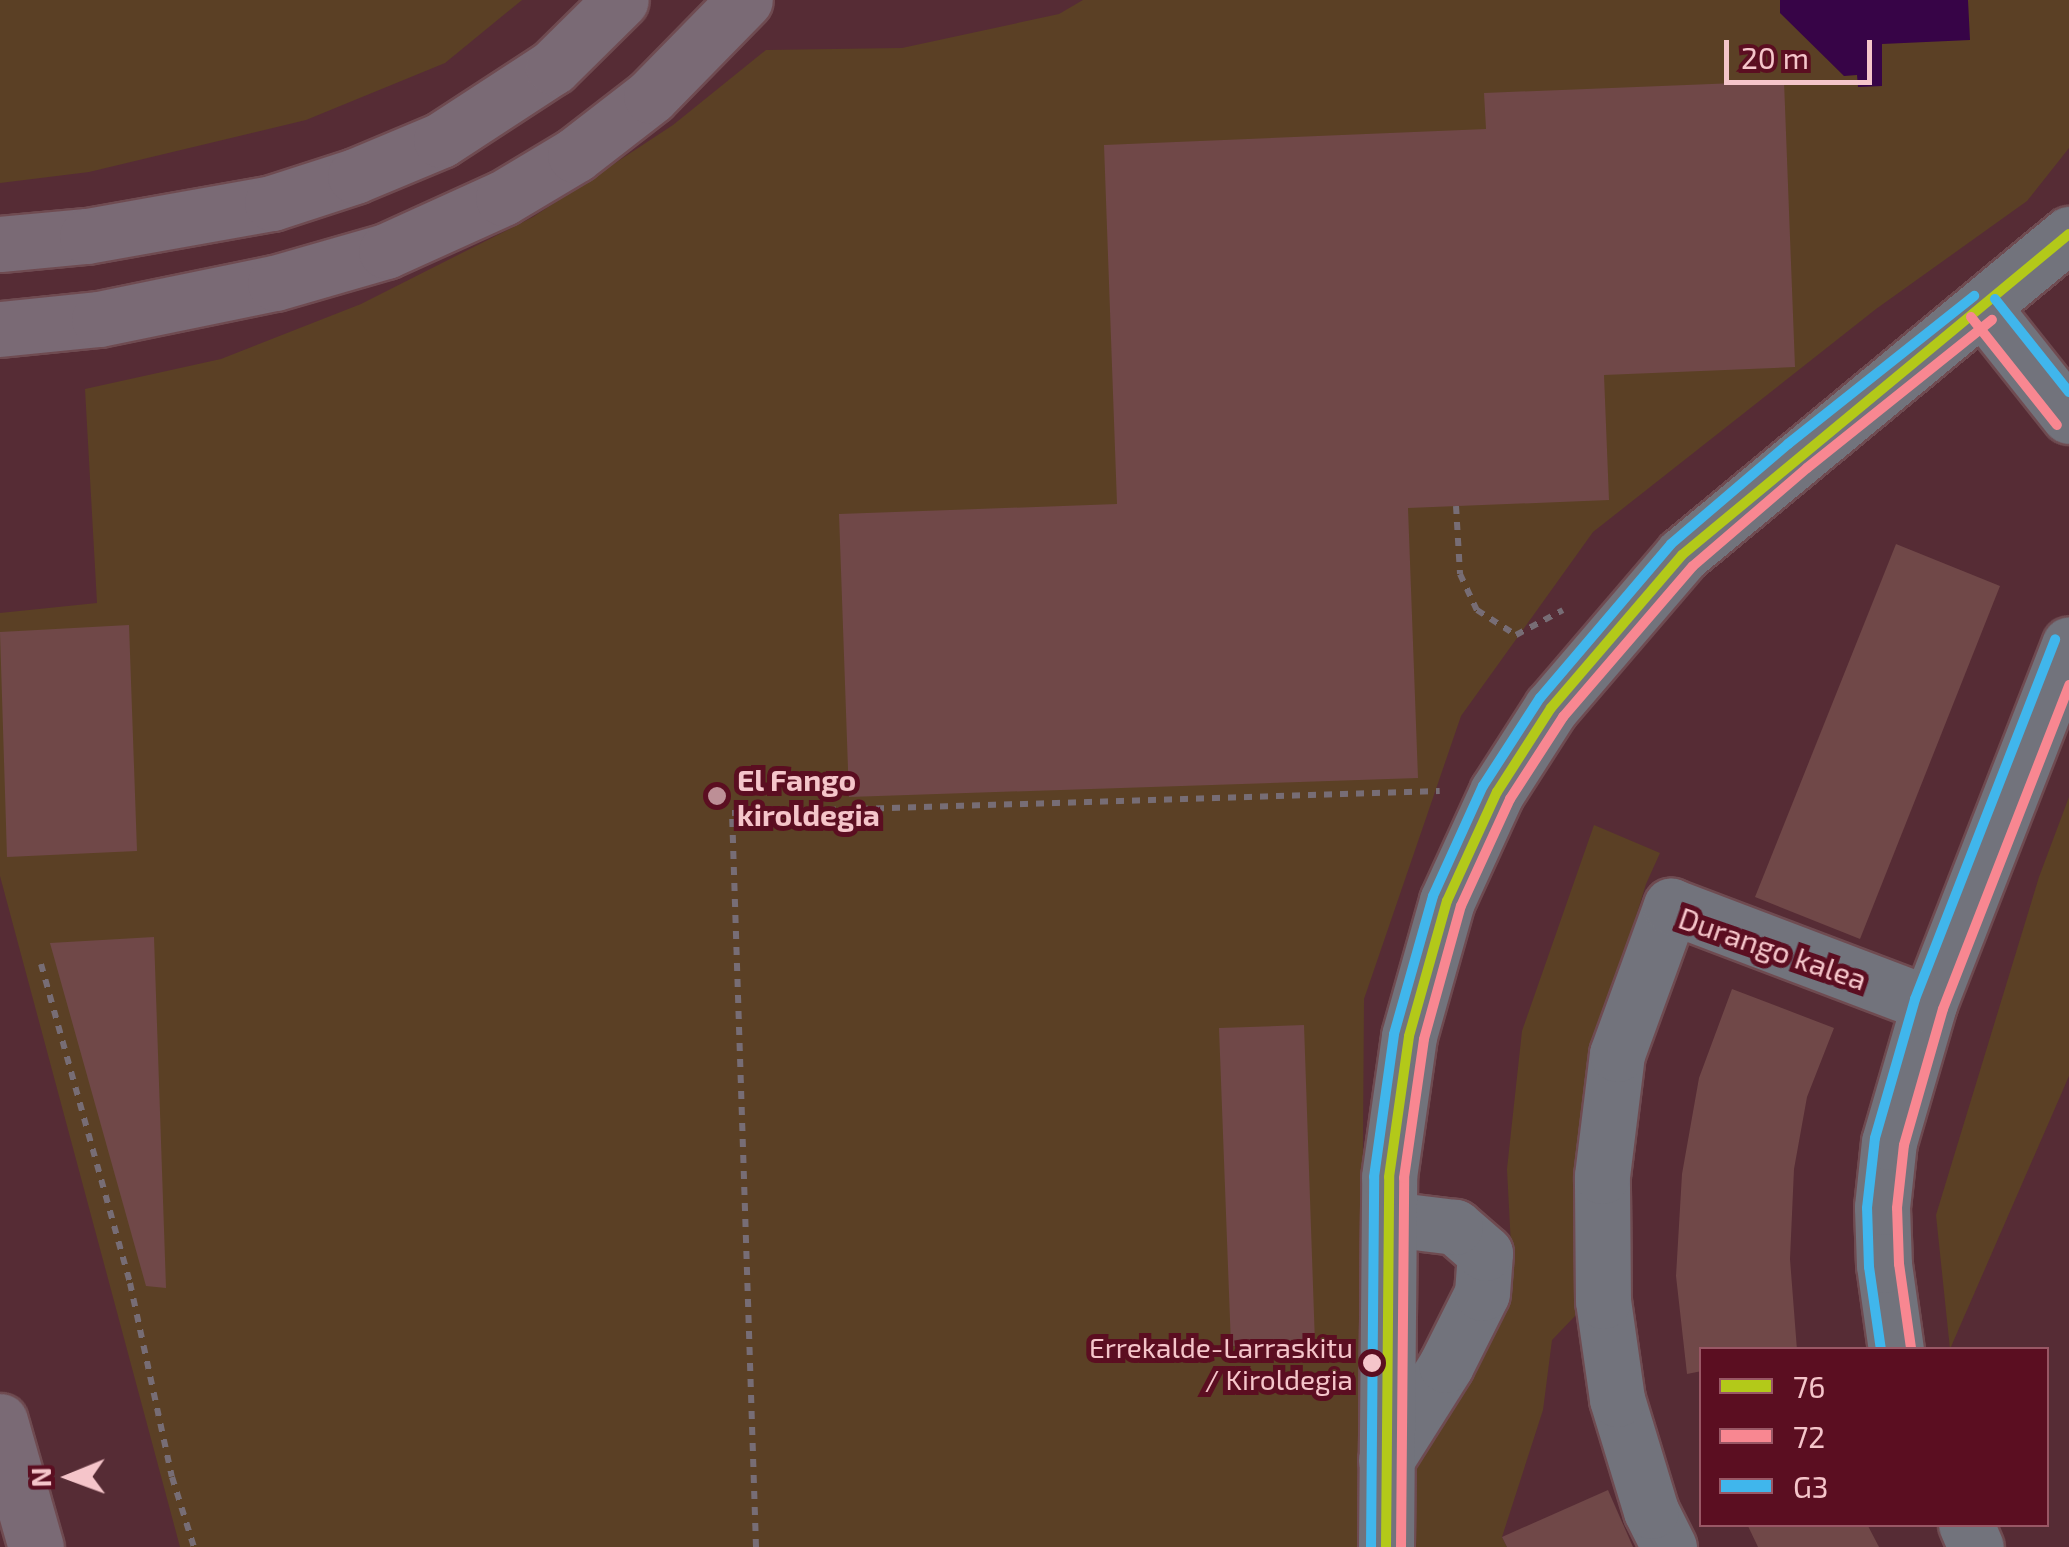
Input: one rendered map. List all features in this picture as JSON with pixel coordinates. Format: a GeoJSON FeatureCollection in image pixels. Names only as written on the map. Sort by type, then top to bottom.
{"type":"FeatureCollection","features":[{"type":"Feature","properties":{"kind":"highway"},"geometry":{"type":"LineString","coordinates":[[0,244],[87,236],[272,203],[355,176],[441,140],[554,67],[621,0]]}},
{"type":"Feature","properties":{"kind":"highway"},"geometry":{"type":"LineString","coordinates":[[0,329],[99,319],[275,283],[386,250],[502,198],[576,155],[652,96],[745,0]]}},
{"type":"Feature","properties":{"kind":"highway"},"geometry":{"type":"LineString","coordinates":[[0,1421],[36,1547]]}},
{"type":"Feature","properties":{"kind":"street"},"geometry":{"type":"LineString","coordinates":[[1386,1547],[1389,1177],[1409,1036],[1447,902],[1497,792],[1551,708],[1682,555],[2069,234]]}},
{"type":"Feature","properties":{"kind":"street"},"geometry":{"type":"LineString","coordinates":[[1982,308],[2069,416]]}},
{"type":"Feature","properties":{"kind":"street"},"geometry":{"type":"LineString","coordinates":[[1896,1347],[1884,1265],[1882,1207],[1889,1142],[1929,1004],[2069,644]]}},
{"type":"Feature","properties":{"kind":"street","name":"Durango kalea"},"geometry":{"type":"LineString","coordinates":[[1669,1547],[1651,1510],[1617,1399],[1603,1302],[1602,1176],[1617,1054],[1670,906],[1929,1004]]}},
{"type":"Feature","properties":{"kind":"street"},"geometry":{"type":"LineString","coordinates":[[1386,1460],[1446,1365],[1482,1293],[1485,1252],[1455,1228],[1389,1219]]}},
{"type":"Feature","properties":{"kind":"path"},"geometry":{"type":"LineString","coordinates":[[1456,506],[1460,574],[1477,610],[1516,635],[1567,608],[1606,642]]}},
{"type":"Feature","properties":{"kind":"path"},"geometry":{"type":"LineString","coordinates":[[756,1547],[732,814],[1408,791],[1497,792]]}},
{"type":"Feature","properties":{"kind":"path"},"geometry":{"type":"LineString","coordinates":[[41,964],[130,1283],[172,1477],[194,1547]]}},
{"type":"Feature","properties":{"kind":"shaded area"},"geometry":{"type":"Polygon","coordinates":[[[0,0],[522,0],[445,63],[306,120],[89,172],[0,183],[0,0]]]}},
{"type":"Feature","properties":{"kind":"shaded area","name":"El Fango kiroldegia"},"geometry":{"type":"Polygon","coordinates":[[[1083,0],[2069,0],[2069,148],[2027,201],[1876,309],[1593,532],[1461,716],[1364,999],[1360,1547],[180,1547],[0,876],[0,613],[97,603],[85,389],[221,359],[361,304],[533,217],[673,125],[766,50],[902,48],[1059,14],[1083,0]]]}},
{"type":"Feature","properties":{"kind":"shaded area"},"geometry":{"type":"Polygon","coordinates":[[[1780,0],[1968,0],[1970,40],[1882,44],[1882,86],[1858,87],[1857,75],[1844,76],[1780,13],[1780,0]]]}},
{"type":"Feature","properties":{"kind":"shaded area"},"geometry":{"type":"Polygon","coordinates":[[[2069,797],[2069,1076],[1950,1347],[1936,1215],[2039,877],[2069,797]]]}},
{"type":"Feature","properties":{"kind":"shaded area"},"geometry":{"type":"Polygon","coordinates":[[[1594,825],[1660,853],[1646,884],[1596,1046],[1577,1195],[1575,1316],[1552,1340],[1543,1410],[1502,1537],[1507,1547],[1412,1547],[1411,1467],[1450,1402],[1512,1265],[1507,1169],[1522,1031],[1594,825]]]}},
{"type":"Feature","properties":{"kind":"building"},"geometry":{"type":"Polygon","coordinates":[[[1784,81],[1795,367],[1604,375],[1609,500],[1408,508],[1418,778],[849,797],[839,514],[1117,504],[1104,145],[1486,129],[1484,93],[1784,81]]]}},
{"type":"Feature","properties":{"kind":"building"},"geometry":{"type":"Polygon","coordinates":[[[1896,544],[2000,586],[1860,939],[1755,897],[1896,544]]]}},
{"type":"Feature","properties":{"kind":"building"},"geometry":{"type":"Polygon","coordinates":[[[129,625],[137,851],[7,857],[0,632],[129,625]]]}},
{"type":"Feature","properties":{"kind":"building"},"geometry":{"type":"Polygon","coordinates":[[[154,937],[166,1288],[146,1286],[50,943],[154,937]]]}},
{"type":"Feature","properties":{"kind":"building"},"geometry":{"type":"Polygon","coordinates":[[[1732,989],[1834,1028],[1807,1097],[1794,1169],[1790,1259],[1797,1347],[1699,1347],[1699,1372],[1687,1374],[1676,1276],[1682,1174],[1699,1078],[1732,989]]]}},
{"type":"Feature","properties":{"kind":"building"},"geometry":{"type":"Polygon","coordinates":[[[1304,1025],[1315,1344],[1231,1346],[1219,1028],[1304,1025]]]}},
{"type":"Feature","properties":{"kind":"building"},"geometry":{"type":"Polygon","coordinates":[[[1608,1490],[1633,1547],[1507,1547],[1502,1537],[1608,1490]]]}},
{"type":"Feature","properties":{"kind":"building"},"geometry":{"type":"Polygon","coordinates":[[[1748,1527],[1869,1527],[1879,1547],[1758,1547],[1748,1527]]]}},
{"type":"Feature","properties":{"kind":"transit line","name":"76"},"geometry":{"type":"LineString","coordinates":[[1386,1547],[1389,1177],[1409,1036],[1447,901],[1497,792],[1551,708],[1682,555],[2069,234]]}},
{"type":"Feature","properties":{"kind":"transit line","name":"G3"},"geometry":{"type":"LineString","coordinates":[[1371,1547],[1374,1177],[1394,1034],[1433,896],[1483,786],[1540,698],[1671,544],[1788,444],[1974,296]]}},
{"type":"Feature","properties":{"kind":"transit line","name":"G3"},"geometry":{"type":"LineString","coordinates":[[1995,299],[2069,392]]}},
{"type":"Feature","properties":{"kind":"transit line","name":"72"},"geometry":{"type":"LineString","coordinates":[[1971,317],[2057,425]]}},
{"type":"Feature","properties":{"kind":"transit line","name":"72"},"geometry":{"type":"LineString","coordinates":[[1401,1547],[1404,1178],[1424,1039],[1461,906],[1510,799],[1563,717],[1693,566],[1807,468],[1992,320]]}},
{"type":"Feature","properties":{"kind":"transit line","name":"G3"},"geometry":{"type":"LineString","coordinates":[[1881,1347],[1869,1267],[1867,1208],[1875,1138],[1915,999],[2055,639]]}},
{"type":"Feature","properties":{"kind":"transit line","name":"72"},"geometry":{"type":"LineString","coordinates":[[1911,1347],[1899,1264],[1897,1208],[1904,1145],[1943,1009],[2069,685]]}},
{"type":"Feature","properties":{"kind":"place","name":"El Fango kiroldegia"},"geometry":{"type":"Point","coordinates":[717,796]}},
{"type":"Feature","properties":{"kind":"place","name":"Errekalde-Larraskitu / Kiroldegia"},"geometry":{"type":"Point","coordinates":[1372,1363]}}]}
